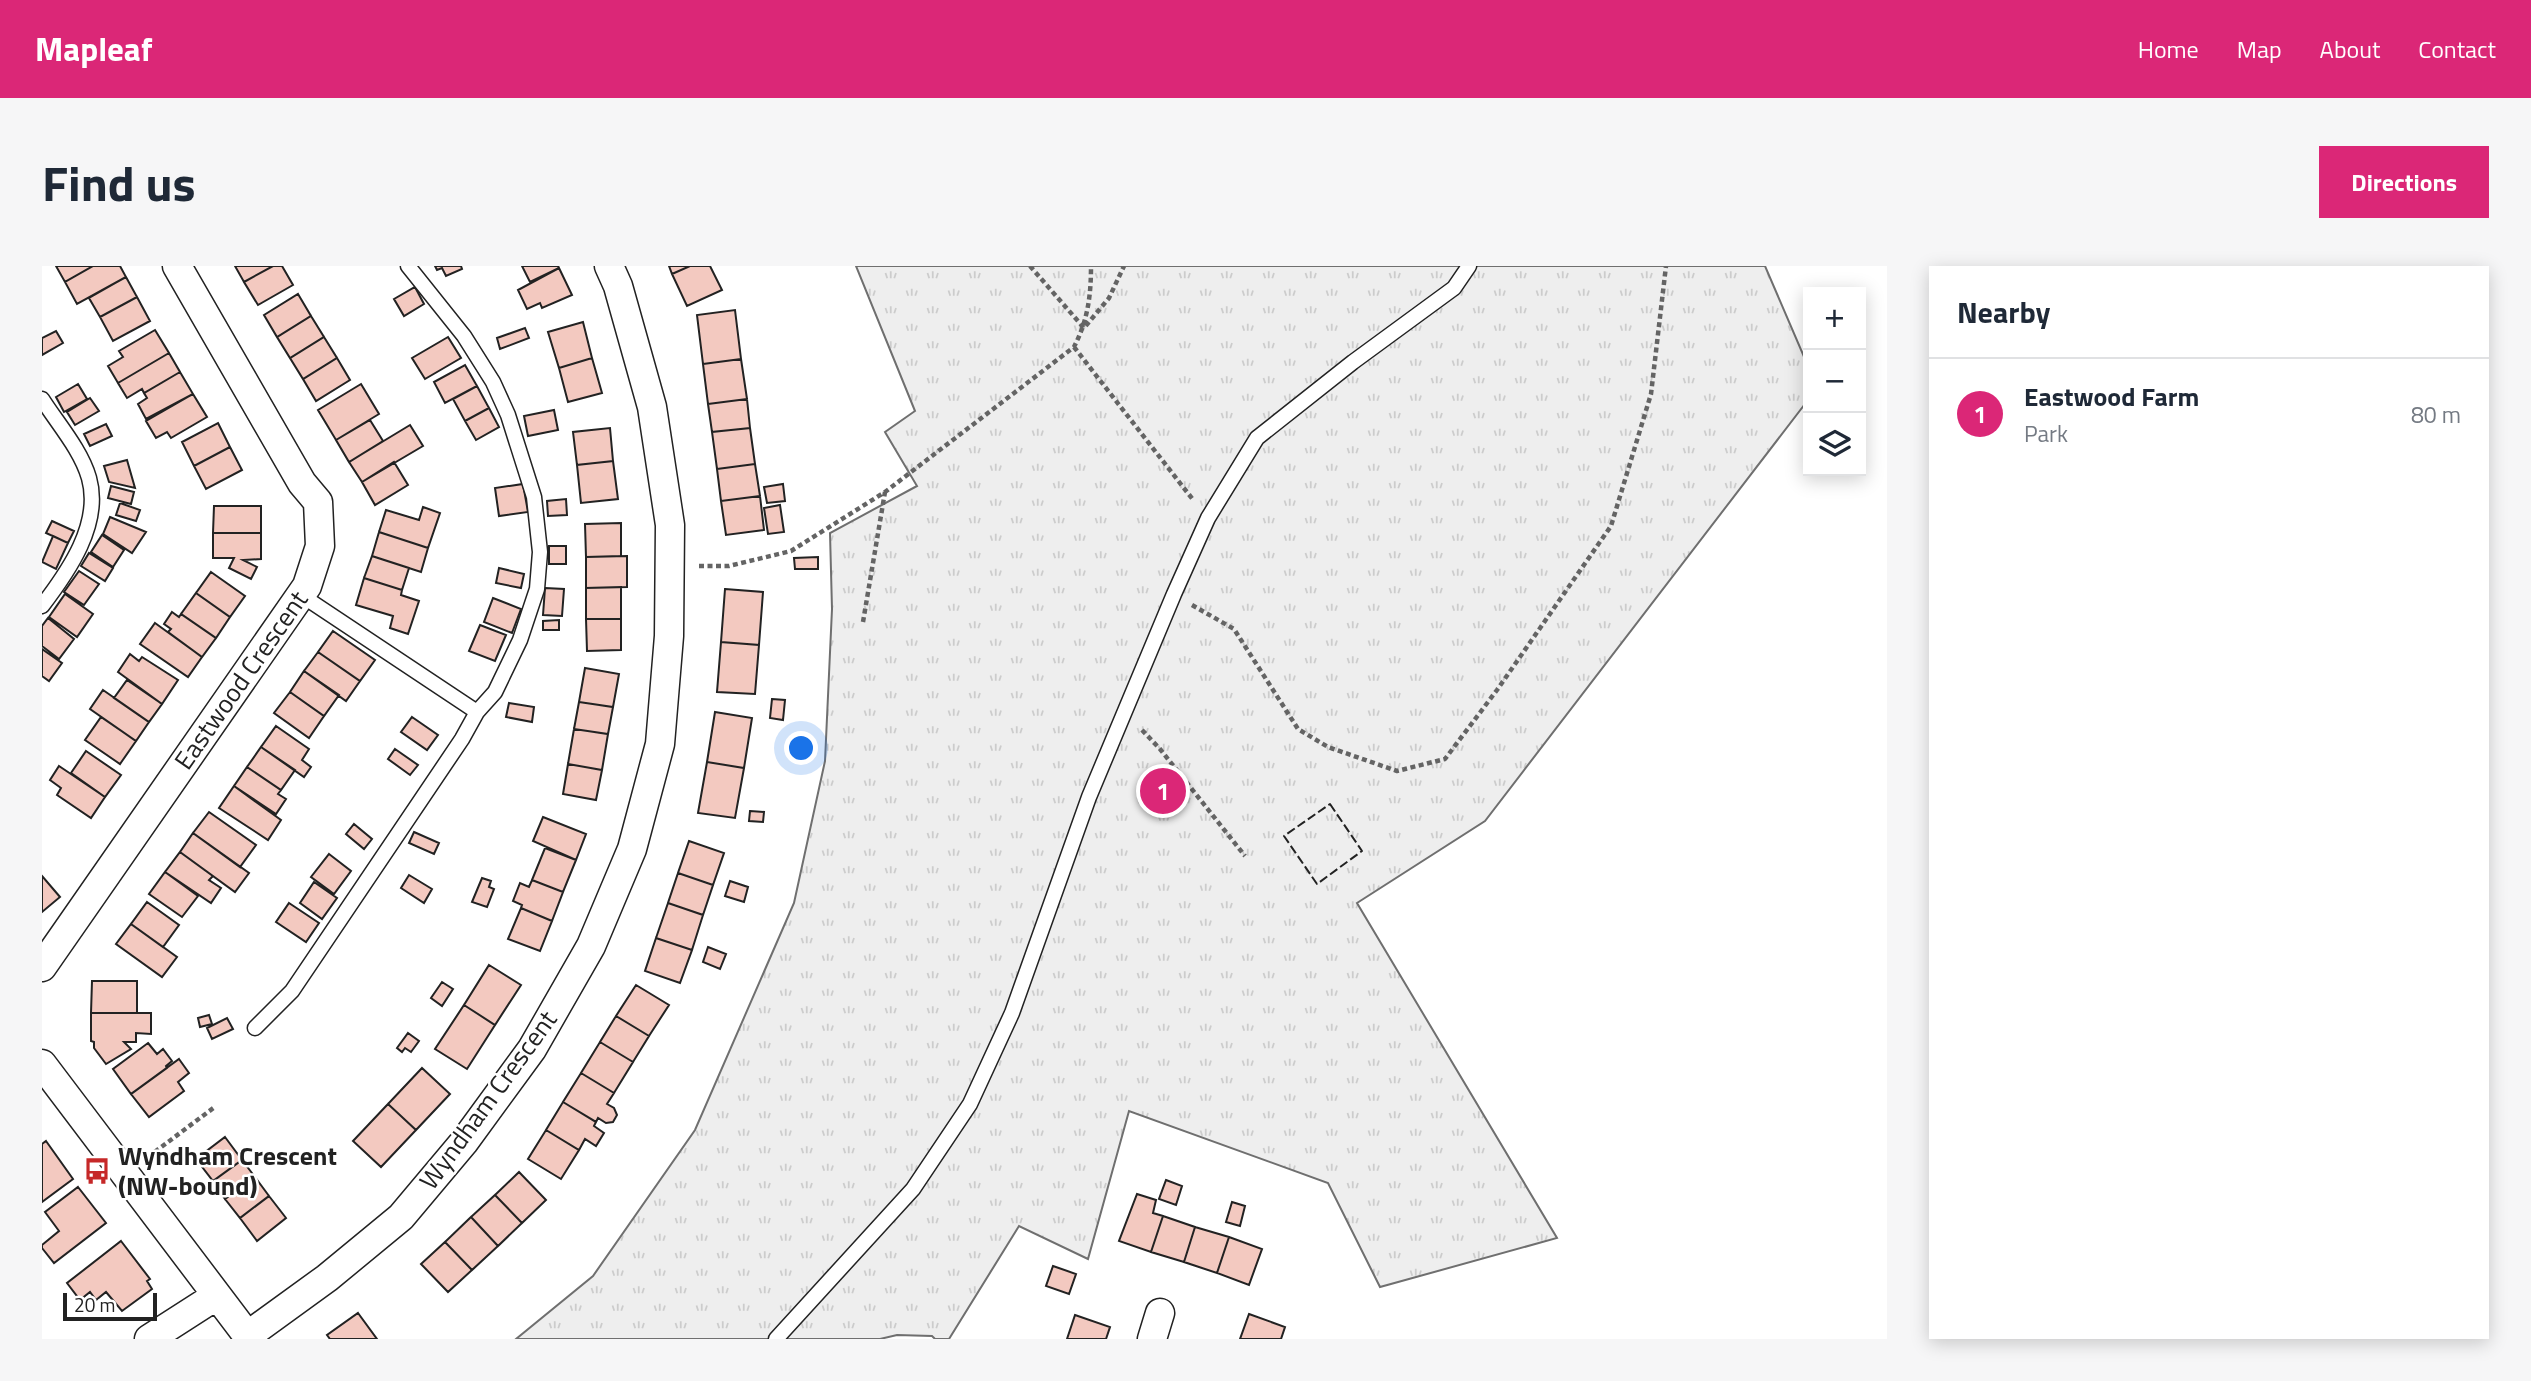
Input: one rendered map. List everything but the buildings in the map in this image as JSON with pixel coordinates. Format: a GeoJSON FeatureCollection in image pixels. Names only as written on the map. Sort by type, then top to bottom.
{"type":"FeatureCollection","features":[{"type":"Feature","properties":{"kind":"street","name":"Eastwood Crescent"},"geometry":{"type":"LineString","coordinates":[[42,967],[307,586],[320,546],[318,502],[302,482],[177,266]]}},
{"type":"Feature","properties":{"kind":"street","name":"Wyndham Crescent"},"geometry":{"type":"LineString","coordinates":[[248,1337],[327,1278],[401,1217],[464,1142],[532,1049],[591,946],[632,849],[660,744],[670,636],[670,525],[652,407],[618,286],[609,266]]}},
{"type":"Feature","properties":{"kind":"street"},"geometry":{"type":"LineString","coordinates":[[42,1064],[248,1337]]}},
{"type":"Feature","properties":{"kind":"street"},"geometry":{"type":"LineString","coordinates":[[149,1339],[216,1296]]}},
{"type":"Feature","properties":{"kind":"lane"},"geometry":{"type":"LineString","coordinates":[[255,1028],[292,991],[439,774],[477,712],[495,692],[520,640],[537,589],[540,552],[534,497],[509,415],[493,382],[464,336],[408,266]]}},
{"type":"Feature","properties":{"kind":"lane"},"geometry":{"type":"LineString","coordinates":[[776,1339],[913,1189],[970,1104],[1012,1013],[1089,797],[1174,594],[1208,518],[1257,438],[1353,362],[1454,288],[1469,266]]}},
{"type":"Feature","properties":{"kind":"lane"},"geometry":{"type":"LineString","coordinates":[[42,399],[82,462],[89,479],[92,499],[90,517],[79,547],[57,587],[42,606]]}},
{"type":"Feature","properties":{"kind":"lane"},"geometry":{"type":"LineString","coordinates":[[301,595],[477,712]]}},
{"type":"Feature","properties":{"kind":"path"},"geometry":{"type":"LineString","coordinates":[[1030,266],[1084,328]]}},
{"type":"Feature","properties":{"kind":"path"},"geometry":{"type":"LineString","coordinates":[[1084,328],[1091,295],[1091,266]]}},
{"type":"Feature","properties":{"kind":"path"},"geometry":{"type":"LineString","coordinates":[[670,566],[729,566],[791,551],[885,492],[1074,347],[1084,328],[1109,298],[1124,266]]}},
{"type":"Feature","properties":{"kind":"path"},"geometry":{"type":"LineString","coordinates":[[1174,594],[1234,629],[1298,729],[1328,747],[1396,771],[1445,759],[1497,690],[1611,526],[1651,394],[1666,266]]}},
{"type":"Feature","properties":{"kind":"path"},"geometry":{"type":"LineString","coordinates":[[1074,347],[1208,518]]}},
{"type":"Feature","properties":{"kind":"path"},"geometry":{"type":"LineString","coordinates":[[863,622],[885,492]]}},
{"type":"Feature","properties":{"kind":"path"},"geometry":{"type":"LineString","coordinates":[[1125,712],[1160,749],[1245,856]]}},
{"type":"Feature","properties":{"kind":"path"},"geometry":{"type":"LineString","coordinates":[[125,1175],[216,1106]]}},
{"type":"Feature","properties":{"kind":"green space"},"geometry":{"type":"Polygon","coordinates":[[[856,266],[1765,266],[1803,354],[1803,407],[1485,821],[1357,903],[1557,1238],[1380,1287],[1328,1183],[1129,1111],[1088,1259],[1019,1226],[949,1339],[897,1335],[880,1339],[516,1339],[593,1276],[695,1130],[794,903],[825,761],[832,609],[830,533],[917,486],[885,432],[915,411],[856,266]]]}},
{"type":"Feature","properties":{"kind":"fence"},"geometry":{"type":"LineString","coordinates":[[1330,804],[1362,851],[1317,884],[1284,836],[1330,804]]}},
{"type":"Feature","properties":{"kind":"place","name":"Eastwood Farm"},"geometry":{"type":"Point","coordinates":[1163,791]}},
{"type":"Feature","properties":{"kind":"place","name":"Wyndham Crescent (NW-bound)"},"geometry":{"type":"Point","coordinates":[97,1171]}}]}
